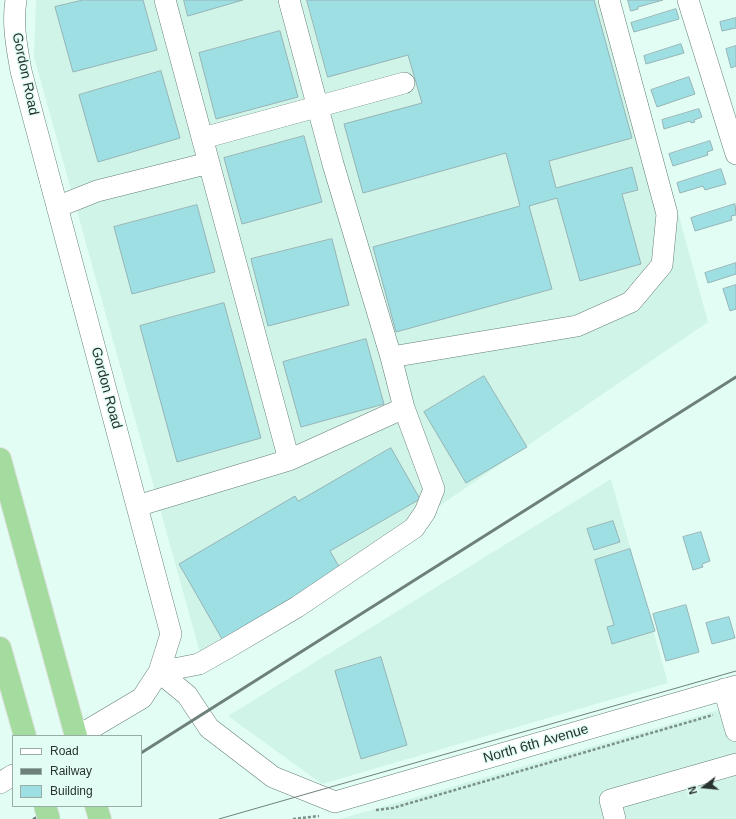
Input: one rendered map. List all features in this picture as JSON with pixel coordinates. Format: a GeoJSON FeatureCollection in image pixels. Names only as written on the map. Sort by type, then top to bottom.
{"type":"FeatureCollection","features":[{"type":"Feature","properties":{"kind":"highway"},"geometry":{"type":"LineString","coordinates":[[0,459],[77,735]]}},
{"type":"Feature","properties":{"kind":"highway"},"geometry":{"type":"LineString","coordinates":[[2,657],[25,735]]}},
{"type":"Feature","properties":{"kind":"highway"},"geometry":{"type":"LineString","coordinates":[[45,807],[49,819]]}},
{"type":"Feature","properties":{"kind":"highway"},"geometry":{"type":"LineString","coordinates":[[96,807],[100,819]]}},
{"type":"Feature","properties":{"kind":"street","name":"Gordon Road"},"geometry":{"type":"LineString","coordinates":[[16,0],[15,38],[21,71],[171,634],[159,672],[142,698],[79,735]]}},
{"type":"Feature","properties":{"kind":"street"},"geometry":{"type":"LineString","coordinates":[[165,0],[289,460]]}},
{"type":"Feature","properties":{"kind":"street"},"geometry":{"type":"LineString","coordinates":[[159,672],[199,664],[297,607],[414,528],[425,512],[434,489],[404,408],[391,357],[333,164],[290,0]]}},
{"type":"Feature","properties":{"kind":"street"},"geometry":{"type":"LineString","coordinates":[[391,357],[577,326],[631,302],[662,265],[667,214],[609,0]]}},
{"type":"Feature","properties":{"kind":"street"},"geometry":{"type":"LineString","coordinates":[[688,0],[736,154]]}},
{"type":"Feature","properties":{"kind":"street"},"geometry":{"type":"LineString","coordinates":[[203,138],[404,83]]}},
{"type":"Feature","properties":{"kind":"street"},"geometry":{"type":"LineString","coordinates":[[57,207],[97,191],[209,163]]}},
{"type":"Feature","properties":{"kind":"street"},"geometry":{"type":"LineString","coordinates":[[137,506],[289,460],[404,408]]}},
{"type":"Feature","properties":{"kind":"street","name":"North 6th Avenue"},"geometry":{"type":"LineString","coordinates":[[159,672],[187,695],[210,728],[273,777],[335,802],[730,688]]}},
{"type":"Feature","properties":{"kind":"street"},"geometry":{"type":"LineString","coordinates":[[730,688],[736,730]]}},
{"type":"Feature","properties":{"kind":"street"},"geometry":{"type":"LineString","coordinates":[[615,819],[610,800],[736,764]]}},
{"type":"Feature","properties":{"kind":"street"},"geometry":{"type":"LineString","coordinates":[[0,783],[12,776]]}},
{"type":"Feature","properties":{"kind":"shaded area"},"geometry":{"type":"Polygon","coordinates":[[[36,0],[620,0],[708,322],[204,667],[34,57],[36,0]]]}},
{"type":"Feature","properties":{"kind":"shaded area"},"geometry":{"type":"Polygon","coordinates":[[[611,479],[668,683],[322,784],[228,716],[611,479]]]}},
{"type":"Feature","properties":{"kind":"shaded area"},"geometry":{"type":"Polygon","coordinates":[[[736,705],[736,819],[340,819],[736,705]]]}},
{"type":"Feature","properties":{"kind":"building"},"geometry":{"type":"Polygon","coordinates":[[[83,0],[143,0],[157,50],[73,72],[55,7],[83,0]]]}},
{"type":"Feature","properties":{"kind":"building"},"geometry":{"type":"Polygon","coordinates":[[[184,0],[243,0],[188,16],[184,0]]]}},
{"type":"Feature","properties":{"kind":"building"},"geometry":{"type":"Polygon","coordinates":[[[307,0],[594,0],[632,138],[549,161],[556,188],[632,167],[638,190],[622,194],[641,264],[580,281],[557,198],[529,206],[552,289],[396,332],[373,247],[520,206],[506,153],[363,193],[344,124],[422,103],[408,55],[328,77],[307,0]]]}},
{"type":"Feature","properties":{"kind":"building"},"geometry":{"type":"Polygon","coordinates":[[[628,0],[663,0],[638,7],[638,9],[631,11],[628,0]]]}},
{"type":"Feature","properties":{"kind":"building"},"geometry":{"type":"Polygon","coordinates":[[[676,9],[679,19],[634,32],[631,23],[676,9]]]}},
{"type":"Feature","properties":{"kind":"building"},"geometry":{"type":"Polygon","coordinates":[[[736,18],[736,28],[722,31],[720,22],[736,18]]]}},
{"type":"Feature","properties":{"kind":"building"},"geometry":{"type":"Polygon","coordinates":[[[280,31],[298,97],[216,119],[199,53],[280,31]]]}},
{"type":"Feature","properties":{"kind":"building"},"geometry":{"type":"Polygon","coordinates":[[[681,44],[684,53],[646,64],[644,56],[681,44]]]}},
{"type":"Feature","properties":{"kind":"building"},"geometry":{"type":"Polygon","coordinates":[[[736,46],[736,66],[731,68],[726,49],[736,46]]]}},
{"type":"Feature","properties":{"kind":"building"},"geometry":{"type":"Polygon","coordinates":[[[161,71],[180,138],[98,162],[79,95],[161,71]]]}},
{"type":"Feature","properties":{"kind":"building"},"geometry":{"type":"Polygon","coordinates":[[[689,77],[695,94],[657,107],[651,90],[689,77]]]}},
{"type":"Feature","properties":{"kind":"building"},"geometry":{"type":"Polygon","coordinates":[[[699,109],[702,117],[694,120],[695,122],[691,123],[690,121],[664,129],[662,120],[699,109]]]}},
{"type":"Feature","properties":{"kind":"building"},"geometry":{"type":"Polygon","coordinates":[[[304,136],[322,202],[242,224],[224,158],[304,136]]]}},
{"type":"Feature","properties":{"kind":"building"},"geometry":{"type":"Polygon","coordinates":[[[710,141],[713,150],[707,152],[708,155],[673,166],[669,154],[710,141]]]}},
{"type":"Feature","properties":{"kind":"building"},"geometry":{"type":"Polygon","coordinates":[[[721,169],[726,184],[705,190],[703,186],[680,193],[677,183],[721,169]]]}},
{"type":"Feature","properties":{"kind":"building"},"geometry":{"type":"Polygon","coordinates":[[[735,204],[736,215],[731,216],[732,220],[695,231],[691,218],[735,204]]]}},
{"type":"Feature","properties":{"kind":"building"},"geometry":{"type":"Polygon","coordinates":[[[197,205],[215,272],[132,294],[114,227],[197,205]]]}},
{"type":"Feature","properties":{"kind":"building"},"geometry":{"type":"Polygon","coordinates":[[[332,239],[349,305],[268,326],[251,259],[332,239]]]}},
{"type":"Feature","properties":{"kind":"building"},"geometry":{"type":"Polygon","coordinates":[[[736,263],[736,274],[708,283],[705,273],[736,263]]]}},
{"type":"Feature","properties":{"kind":"building"},"geometry":{"type":"Polygon","coordinates":[[[736,285],[736,309],[730,311],[723,289],[736,285]]]}},
{"type":"Feature","properties":{"kind":"building"},"geometry":{"type":"Polygon","coordinates":[[[224,303],[261,438],[177,462],[140,326],[224,303]]]}},
{"type":"Feature","properties":{"kind":"building"},"geometry":{"type":"Polygon","coordinates":[[[366,339],[384,404],[301,427],[283,362],[366,339]]]}},
{"type":"Feature","properties":{"kind":"building"},"geometry":{"type":"Polygon","coordinates":[[[484,376],[527,447],[466,483],[424,412],[484,376]]]}},
{"type":"Feature","properties":{"kind":"building"},"geometry":{"type":"Polygon","coordinates":[[[391,448],[420,499],[330,551],[341,570],[222,639],[179,564],[295,496],[298,501],[391,448]]]}},
{"type":"Feature","properties":{"kind":"building"},"geometry":{"type":"Polygon","coordinates":[[[613,521],[620,542],[594,550],[587,529],[613,521]]]}},
{"type":"Feature","properties":{"kind":"building"},"geometry":{"type":"Polygon","coordinates":[[[701,532],[710,561],[702,564],[703,567],[693,570],[683,537],[701,532]]]}},
{"type":"Feature","properties":{"kind":"building"},"geometry":{"type":"Polygon","coordinates":[[[630,549],[655,631],[612,644],[607,627],[614,625],[595,560],[630,549]]]}},
{"type":"Feature","properties":{"kind":"building"},"geometry":{"type":"Polygon","coordinates":[[[686,605],[699,652],[666,661],[653,614],[686,605]]]}},
{"type":"Feature","properties":{"kind":"building"},"geometry":{"type":"Polygon","coordinates":[[[729,617],[735,638],[712,644],[706,623],[729,617]]]}},
{"type":"Feature","properties":{"kind":"building"},"geometry":{"type":"Polygon","coordinates":[[[381,657],[407,745],[361,759],[335,671],[381,657]]]}},
{"type":"Feature","properties":{"kind":"tram line"},"geometry":{"type":"LineString","coordinates":[[219,819],[736,671]]}},
{"type":"Feature","properties":{"kind":"railway"},"geometry":{"type":"LineString","coordinates":[[142,752],[736,377]]}},
{"type":"Feature","properties":{"kind":"railway"},"geometry":{"type":"LineString","coordinates":[[34,819],[53,807]]}}]}
